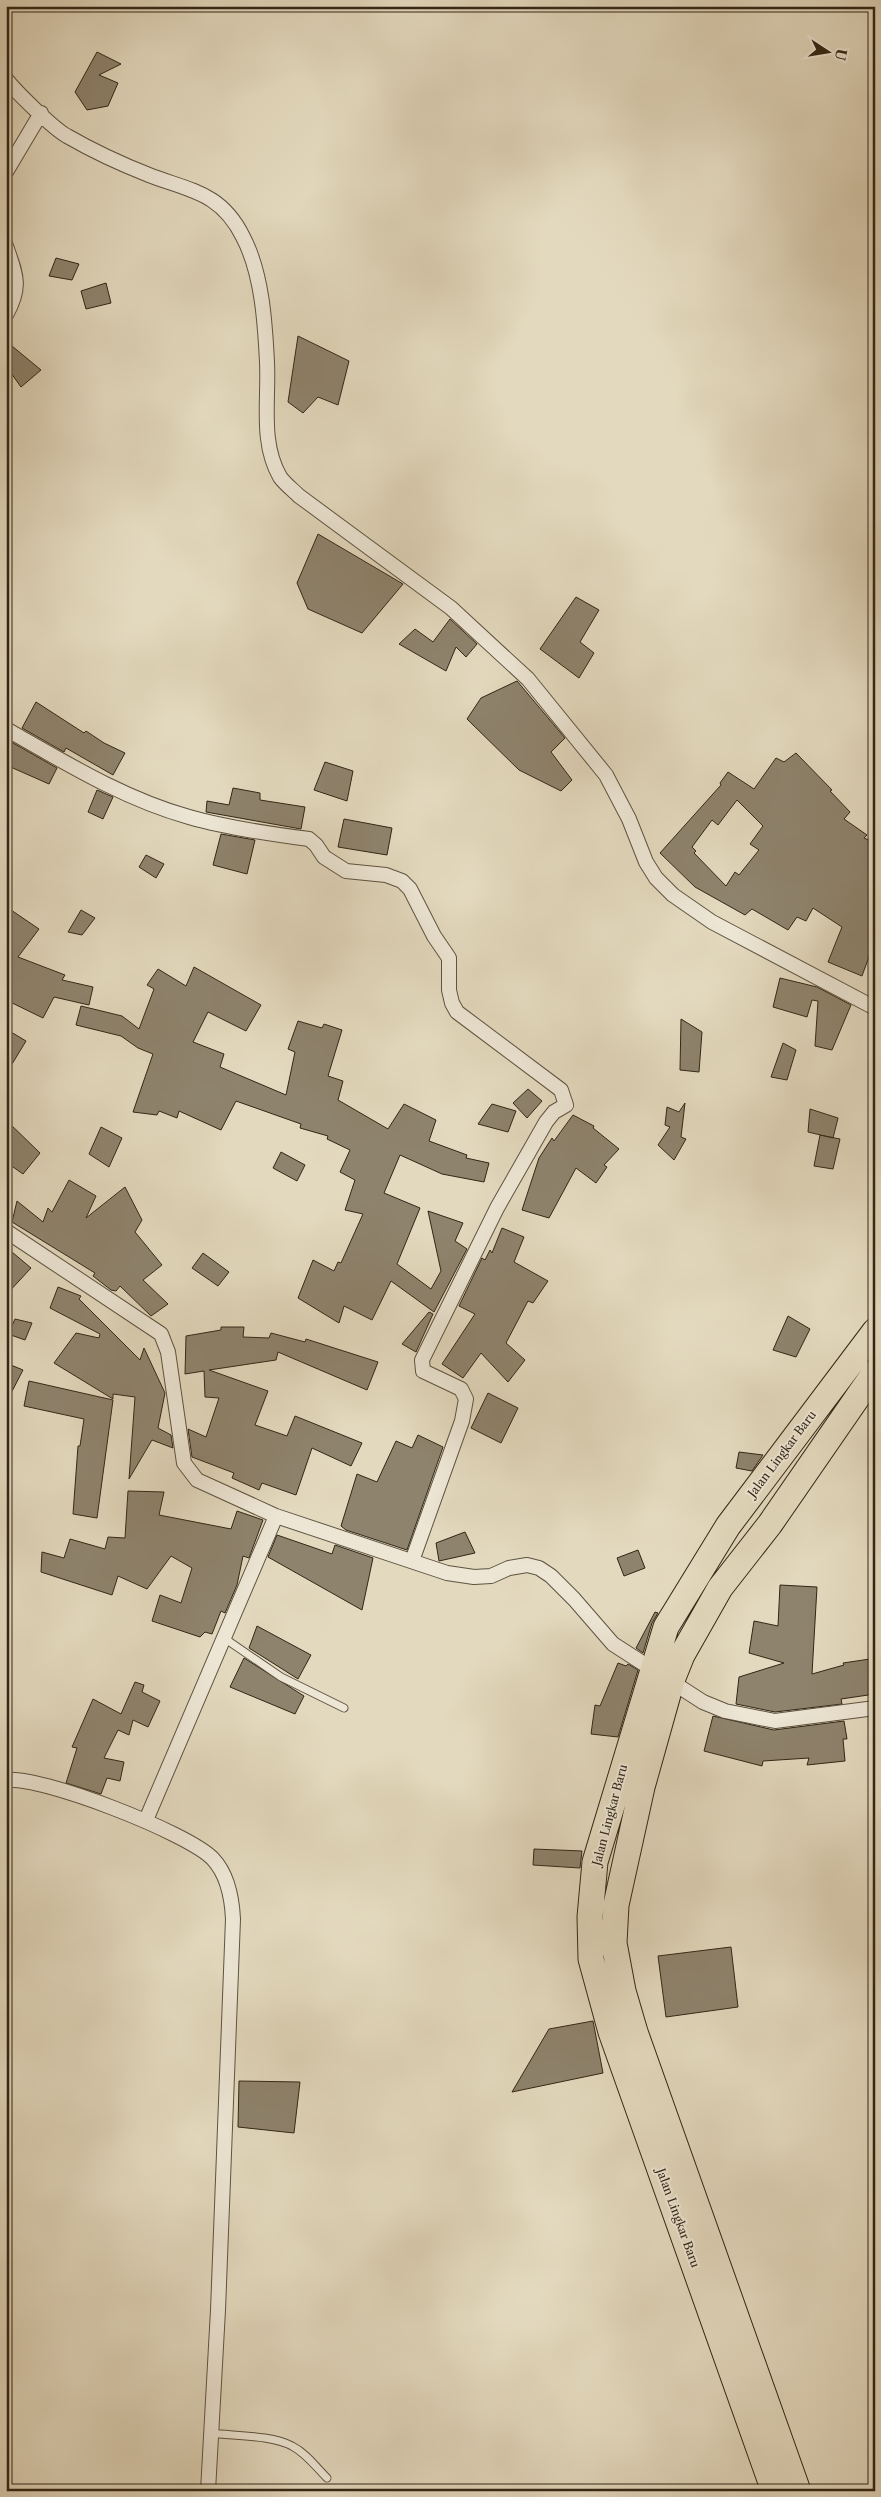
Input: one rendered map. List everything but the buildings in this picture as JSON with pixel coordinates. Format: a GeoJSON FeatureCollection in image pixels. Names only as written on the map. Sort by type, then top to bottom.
{"type":"FeatureCollection","features":[{"type":"Feature","properties":{"kind":"highway","name":"Jalan Lingkar Baru"},"geometry":{"type":"LineString","coordinates":[[798,2491],[635,2032],[623,1991],[614,1943],[616,1905],[642,1787],[662,1674],[666,1627],[728,1526],[875,1331]]}},
{"type":"Feature","properties":{"kind":"highway","name":"Jalan Lingkar Baru"},"geometry":{"type":"LineString","coordinates":[[774,2491],[611,2032],[591,1959],[590,1917],[595,1862],[662,1674],[682,1655],[720,1588],[770,1524],[874,1373]]}},
{"type":"Feature","properties":{"kind":"street"},"geometry":{"type":"LineString","coordinates":[[6,79],[65,135],[150,175],[204,194],[222,206],[243,236],[255,267],[262,309],[267,363],[266,420],[270,451],[281,478],[299,496],[451,608],[528,679],[606,775],[622,804],[646,862],[656,878],[673,895],[706,919],[875,1008]]}},
{"type":"Feature","properties":{"kind":"street"},"geometry":{"type":"LineString","coordinates":[[6,172],[41,113]]}},
{"type":"Feature","properties":{"kind":"street"},"geometry":{"type":"LineString","coordinates":[[6,246],[18,287],[15,299],[6,315]]}},
{"type":"Feature","properties":{"kind":"street"},"geometry":{"type":"LineString","coordinates":[[6,729],[103,781],[161,808],[190,818],[309,839],[316,845],[324,857],[346,871],[358,874],[371,872],[402,882],[410,889],[434,936],[449,958],[449,990],[452,1004],[457,1012],[560,1090],[566,1105],[554,1112],[546,1122],[497,1208],[422,1360],[423,1371],[461,1389],[466,1399],[462,1421],[412,1561]]}},
{"type":"Feature","properties":{"kind":"street"},"geometry":{"type":"LineString","coordinates":[[6,1231],[29,1248],[158,1330],[163,1336],[168,1352],[186,1469],[197,1480],[276,1516],[447,1573],[474,1577],[491,1576],[510,1568],[527,1565],[539,1568],[551,1576],[574,1599],[613,1644],[703,1702],[725,1711],[776,1721],[875,1708]]}},
{"type":"Feature","properties":{"kind":"street"},"geometry":{"type":"LineString","coordinates":[[146,1820],[276,1516]]}},
{"type":"Feature","properties":{"kind":"street"},"geometry":{"type":"LineString","coordinates":[[6,1780],[53,1788],[146,1820],[201,1849],[213,1859],[226,1882],[232,1903],[218,2310],[208,2491]]}},
{"type":"Feature","properties":{"kind":"lane"},"geometry":{"type":"LineString","coordinates":[[224,1638],[281,1677],[344,1708]]}},
{"type":"Feature","properties":{"kind":"lane"},"geometry":{"type":"LineString","coordinates":[[211,2433],[276,2440],[292,2445],[304,2454],[327,2478]]}}]}
